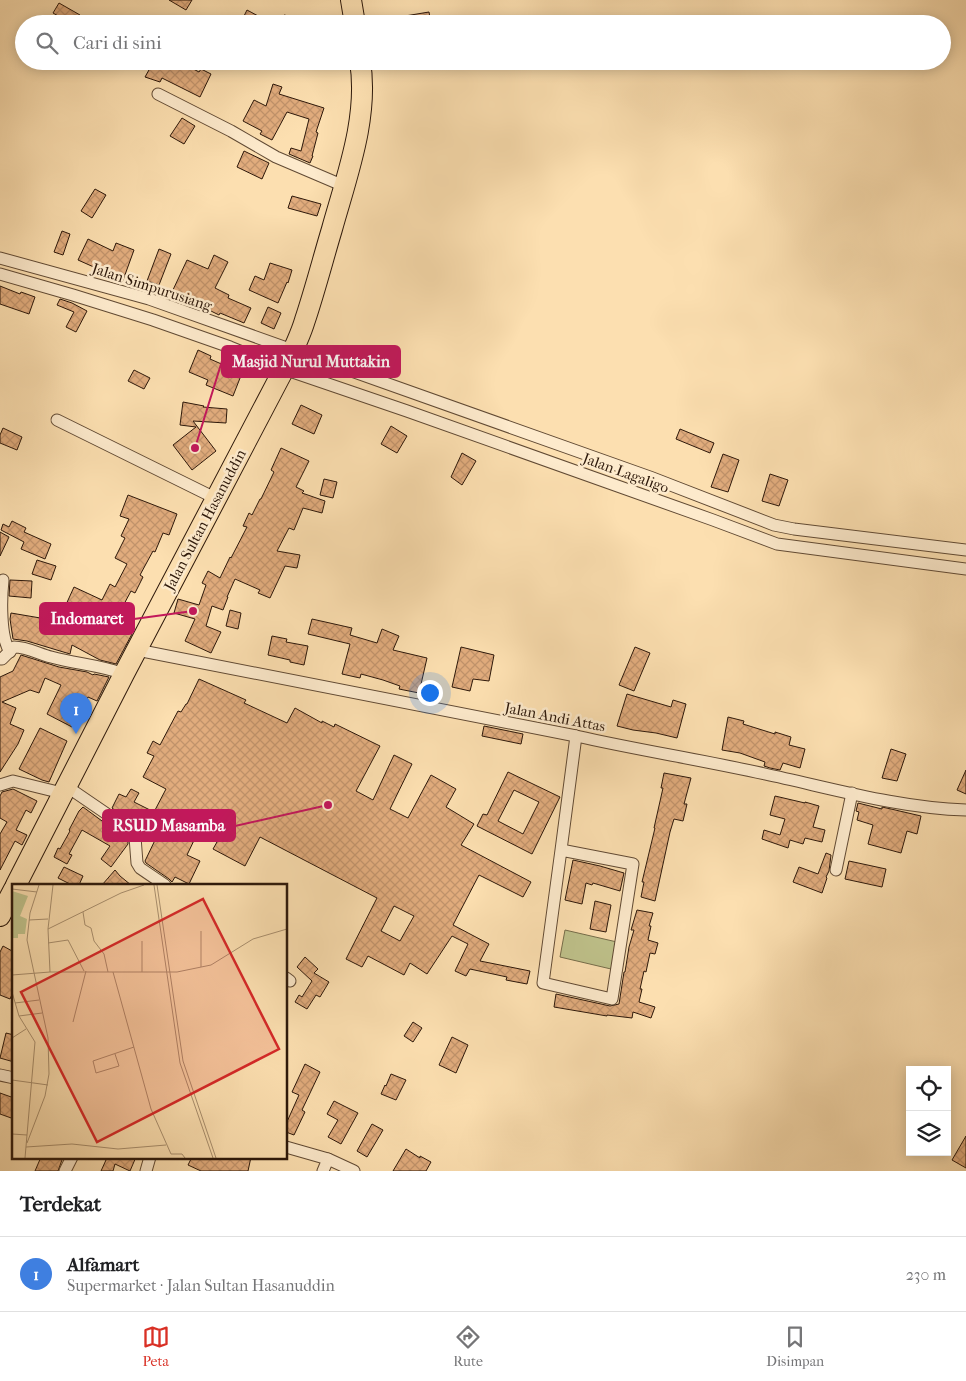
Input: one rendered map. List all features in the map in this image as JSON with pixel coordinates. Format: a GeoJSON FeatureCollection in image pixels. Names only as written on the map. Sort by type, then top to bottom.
{"type":"FeatureCollection","features":[{"type":"Feature","properties":{"kind":"highway"},"geometry":{"type":"LineString","coordinates":[[351,0],[354,15]]}},
{"type":"Feature","properties":{"kind":"highway","name":"Jalan Sultan Hasanuddin"},"geometry":{"type":"LineString","coordinates":[[16,884],[64,789],[293,350],[305,320],[344,186],[358,129],[361,70]]}},
{"type":"Feature","properties":{"kind":"highway"},"geometry":{"type":"LineString","coordinates":[[0,916],[12,893]]}},
{"type":"Feature","properties":{"kind":"street"},"geometry":{"type":"LineString","coordinates":[[158,94],[231,131],[276,157],[344,186]]}},
{"type":"Feature","properties":{"kind":"street","name":"Jalan Simpurusiang"},"geometry":{"type":"LineString","coordinates":[[0,258],[149,299],[293,350]]}},
{"type":"Feature","properties":{"kind":"street","name":"Jalan Simpurusiang"},"geometry":{"type":"LineString","coordinates":[[0,274],[154,320],[230,347],[284,369]]}},
{"type":"Feature","properties":{"kind":"street","name":"Jalan Lagaligo"},"geometry":{"type":"LineString","coordinates":[[293,350],[641,474],[774,525],[966,550]]}},
{"type":"Feature","properties":{"kind":"street","name":"Jalan Lagaligo"},"geometry":{"type":"LineString","coordinates":[[284,369],[407,410],[777,544],[966,569]]}},
{"type":"Feature","properties":{"kind":"street"},"geometry":{"type":"LineString","coordinates":[[57,420],[216,499]]}},
{"type":"Feature","properties":{"kind":"street"},"geometry":{"type":"LineString","coordinates":[[3,580],[1,595],[4,639],[10,652]]}},
{"type":"Feature","properties":{"kind":"street"},"geometry":{"type":"LineString","coordinates":[[0,659],[14,647],[23,648],[53,658],[108,668],[124,674]]}},
{"type":"Feature","properties":{"kind":"street","name":"Jalan Andi Attas"},"geometry":{"type":"LineString","coordinates":[[138,650],[620,746],[713,762],[852,793],[938,809],[966,810]]}},
{"type":"Feature","properties":{"kind":"street"},"geometry":{"type":"LineString","coordinates":[[562,850],[633,864],[612,999],[543,983],[576,736]]}},
{"type":"Feature","properties":{"kind":"street"},"geometry":{"type":"LineString","coordinates":[[0,785],[13,781],[64,789],[123,825],[135,836],[137,862],[140,868],[164,884]]}},
{"type":"Feature","properties":{"kind":"street"},"geometry":{"type":"LineString","coordinates":[[836,870],[852,793]]}},
{"type":"Feature","properties":{"kind":"street"},"geometry":{"type":"LineString","coordinates":[[288,1148],[328,1159],[354,1171]]}},
{"type":"Feature","properties":{"kind":"street"},"geometry":{"type":"LineString","coordinates":[[65,1171],[72,1158]]}},
{"type":"Feature","properties":{"kind":"street"},"geometry":{"type":"LineString","coordinates":[[146,1171],[150,1158]]}},
{"type":"Feature","properties":{"kind":"street"},"geometry":{"type":"LineString","coordinates":[[323,1171],[328,1159]]}},
{"type":"Feature","properties":{"kind":"green space"},"geometry":{"type":"Polygon","coordinates":[[[565,930],[617,942],[611,969],[560,957],[565,930]]]}},
{"type":"Feature","properties":{"kind":"building"},"geometry":{"type":"Polygon","coordinates":[[[169,0],[192,0],[186,10],[169,0]]]}},
{"type":"Feature","properties":{"kind":"building"},"geometry":{"type":"Polygon","coordinates":[[[59,3],[80,15],[56,15],[53,13],[59,3]]]}},
{"type":"Feature","properties":{"kind":"building"},"geometry":{"type":"Polygon","coordinates":[[[247,10],[256,15],[244,15],[247,10]]]}},
{"type":"Feature","properties":{"kind":"building"},"geometry":{"type":"Polygon","coordinates":[[[429,12],[430,15],[411,15],[429,12]]]}},
{"type":"Feature","properties":{"kind":"building"},"geometry":{"type":"Polygon","coordinates":[[[149,70],[195,70],[199,72],[203,70],[211,74],[200,97],[162,78],[160,82],[145,77],[149,70]]]}},
{"type":"Feature","properties":{"kind":"building"},"geometry":{"type":"Polygon","coordinates":[[[273,84],[282,87],[279,94],[324,108],[316,132],[318,133],[310,163],[289,154],[291,148],[301,151],[309,119],[287,112],[272,140],[260,134],[262,131],[243,121],[254,100],[266,106],[273,84]]]}},
{"type":"Feature","properties":{"kind":"building"},"geometry":{"type":"Polygon","coordinates":[[[182,118],[195,126],[184,144],[170,136],[182,118]]]}},
{"type":"Feature","properties":{"kind":"building"},"geometry":{"type":"Polygon","coordinates":[[[244,151],[269,163],[262,179],[237,167],[244,151]]]}},
{"type":"Feature","properties":{"kind":"building"},"geometry":{"type":"Polygon","coordinates":[[[95,189],[106,195],[92,218],[81,211],[95,189]]]}},
{"type":"Feature","properties":{"kind":"building"},"geometry":{"type":"Polygon","coordinates":[[[292,196],[321,204],[317,216],[288,208],[292,196]]]}},
{"type":"Feature","properties":{"kind":"building"},"geometry":{"type":"Polygon","coordinates":[[[62,231],[70,234],[63,255],[54,252],[62,231]]]}},
{"type":"Feature","properties":{"kind":"building"},"geometry":{"type":"Polygon","coordinates":[[[88,239],[113,251],[116,243],[134,250],[122,283],[103,276],[105,272],[78,260],[88,239]]]}},
{"type":"Feature","properties":{"kind":"building"},"geometry":{"type":"Polygon","coordinates":[[[159,249],[171,254],[159,285],[147,281],[159,249]]]}},
{"type":"Feature","properties":{"kind":"building"},"geometry":{"type":"Polygon","coordinates":[[[214,255],[228,262],[215,288],[229,295],[228,298],[251,308],[244,323],[220,313],[219,315],[209,310],[210,307],[172,292],[187,260],[208,269],[214,255]]]}},
{"type":"Feature","properties":{"kind":"building"},"geometry":{"type":"Polygon","coordinates":[[[270,263],[292,270],[278,303],[249,290],[255,276],[264,280],[270,263]]]}},
{"type":"Feature","properties":{"kind":"building"},"geometry":{"type":"Polygon","coordinates":[[[0,286],[20,294],[21,292],[35,297],[29,314],[0,304],[0,286]]]}},
{"type":"Feature","properties":{"kind":"building"},"geometry":{"type":"Polygon","coordinates":[[[60,299],[87,311],[76,332],[66,327],[74,312],[57,305],[60,299]]]}},
{"type":"Feature","properties":{"kind":"building"},"geometry":{"type":"Polygon","coordinates":[[[268,307],[281,313],[274,329],[261,323],[268,307]]]}},
{"type":"Feature","properties":{"kind":"building"},"geometry":{"type":"Polygon","coordinates":[[[198,350],[211,356],[210,359],[242,373],[233,396],[206,385],[208,380],[189,372],[198,350]]]}},
{"type":"Feature","properties":{"kind":"building"},"geometry":{"type":"Polygon","coordinates":[[[134,370],[150,378],[144,389],[128,381],[134,370]]]}},
{"type":"Feature","properties":{"kind":"building"},"geometry":{"type":"Polygon","coordinates":[[[183,402],[203,407],[227,409],[226,423],[193,421],[216,451],[192,470],[173,445],[196,427],[180,425],[183,402]]]}},
{"type":"Feature","properties":{"kind":"building"},"geometry":{"type":"Polygon","coordinates":[[[301,405],[322,415],[314,434],[292,424],[301,405]]]}},
{"type":"Feature","properties":{"kind":"building"},"geometry":{"type":"Polygon","coordinates":[[[391,426],[407,436],[397,453],[381,444],[391,426]]]}},
{"type":"Feature","properties":{"kind":"building"},"geometry":{"type":"Polygon","coordinates":[[[3,428],[22,437],[17,450],[0,443],[0,435],[3,428]]]}},
{"type":"Feature","properties":{"kind":"building"},"geometry":{"type":"Polygon","coordinates":[[[680,429],[714,443],[710,453],[676,439],[680,429]]]}},
{"type":"Feature","properties":{"kind":"building"},"geometry":{"type":"Polygon","coordinates":[[[281,448],[309,461],[296,487],[304,491],[302,493],[325,501],[322,513],[303,508],[294,530],[289,528],[277,551],[300,555],[297,568],[285,566],[270,598],[258,593],[260,590],[235,579],[223,610],[212,606],[206,626],[221,632],[211,653],[185,641],[195,619],[174,613],[178,599],[199,605],[206,585],[202,583],[208,571],[220,578],[247,527],[243,526],[249,513],[252,515],[274,472],[271,470],[281,448]]]}},
{"type":"Feature","properties":{"kind":"building"},"geometry":{"type":"Polygon","coordinates":[[[462,453],[476,461],[462,485],[451,477],[462,453]]]}},
{"type":"Feature","properties":{"kind":"building"},"geometry":{"type":"Polygon","coordinates":[[[723,454],[739,460],[728,492],[711,487],[723,454]]]}},
{"type":"Feature","properties":{"kind":"building"},"geometry":{"type":"Polygon","coordinates":[[[770,474],[788,480],[779,506],[762,501],[770,474]]]}},
{"type":"Feature","properties":{"kind":"building"},"geometry":{"type":"Polygon","coordinates":[[[324,479],[337,482],[333,498],[320,495],[324,479]]]}},
{"type":"Feature","properties":{"kind":"building"},"geometry":{"type":"Polygon","coordinates":[[[128,495],[177,514],[169,535],[163,533],[155,552],[153,551],[140,575],[143,577],[135,593],[131,591],[123,606],[134,611],[124,630],[132,634],[116,664],[100,660],[72,645],[70,654],[27,641],[13,639],[11,613],[58,621],[74,587],[102,600],[110,584],[115,587],[127,564],[115,558],[125,538],[121,536],[129,519],[120,516],[128,495]],[[79,611],[73,628],[88,631],[95,618],[79,611]]]}},
{"type":"Feature","properties":{"kind":"building"},"geometry":{"type":"Polygon","coordinates":[[[12,521],[26,528],[24,532],[51,544],[45,559],[21,549],[24,542],[1,530],[3,524],[9,527],[12,521]]]}},
{"type":"Feature","properties":{"kind":"building"},"geometry":{"type":"Polygon","coordinates":[[[0,532],[9,537],[0,556],[0,532]]]}},
{"type":"Feature","properties":{"kind":"building"},"geometry":{"type":"Polygon","coordinates":[[[37,560],[56,566],[51,580],[32,574],[37,560]]]}},
{"type":"Feature","properties":{"kind":"building"},"geometry":{"type":"Polygon","coordinates":[[[10,580],[32,581],[31,598],[9,596],[10,580]]]}},
{"type":"Feature","properties":{"kind":"building"},"geometry":{"type":"Polygon","coordinates":[[[230,610],[241,613],[238,629],[226,626],[230,610]]]}},
{"type":"Feature","properties":{"kind":"building"},"geometry":{"type":"Polygon","coordinates":[[[312,619],[352,628],[350,635],[377,643],[382,629],[399,636],[393,650],[427,658],[419,693],[399,689],[400,686],[361,674],[360,678],[342,674],[350,644],[308,634],[312,619]]]}},
{"type":"Feature","properties":{"kind":"building"},"geometry":{"type":"Polygon","coordinates":[[[272,636],[287,639],[286,642],[308,646],[304,665],[268,655],[272,636]]]}},
{"type":"Feature","properties":{"kind":"building"},"geometry":{"type":"Polygon","coordinates":[[[461,647],[494,655],[489,681],[473,679],[470,691],[452,687],[461,647]]]}},
{"type":"Feature","properties":{"kind":"building"},"geometry":{"type":"Polygon","coordinates":[[[635,647],[650,653],[634,691],[619,685],[635,647]]]}},
{"type":"Feature","properties":{"kind":"building"},"geometry":{"type":"Polygon","coordinates":[[[21,655],[59,667],[109,677],[97,701],[88,697],[72,727],[47,714],[61,685],[45,678],[39,693],[30,690],[2,702],[16,708],[10,724],[24,730],[18,744],[0,772],[0,677],[13,671],[21,655]]]}},
{"type":"Feature","properties":{"kind":"building"},"geometry":{"type":"Polygon","coordinates":[[[199,679],[246,700],[244,703],[287,723],[295,708],[322,723],[322,721],[334,727],[335,724],[380,746],[356,791],[373,800],[394,755],[412,764],[390,809],[408,818],[431,775],[456,789],[446,807],[474,824],[461,845],[531,882],[523,897],[479,875],[453,925],[489,944],[480,961],[530,971],[527,984],[506,980],[507,977],[470,969],[466,976],[455,971],[468,944],[452,936],[427,974],[410,963],[404,975],[368,956],[362,967],[346,959],[377,898],[260,837],[245,866],[213,849],[217,842],[198,832],[187,855],[200,861],[189,884],[175,877],[172,882],[146,863],[145,861],[157,836],[132,823],[112,808],[119,794],[126,797],[131,789],[139,793],[134,802],[154,812],[166,789],[143,777],[154,756],[147,753],[153,741],[160,745],[178,711],[181,712],[199,679]],[[394,906],[381,931],[400,941],[414,916],[394,906]]]}},
{"type":"Feature","properties":{"kind":"building"},"geometry":{"type":"Polygon","coordinates":[[[627,694],[671,707],[673,700],[686,704],[677,738],[617,726],[627,694]]]}},
{"type":"Feature","properties":{"kind":"building"},"geometry":{"type":"Polygon","coordinates":[[[728,717],[744,721],[743,724],[791,737],[789,745],[805,749],[800,768],[783,763],[780,770],[770,768],[764,766],[765,762],[740,753],[722,750],[728,717]]]}},
{"type":"Feature","properties":{"kind":"building"},"geometry":{"type":"Polygon","coordinates":[[[484,726],[523,734],[521,744],[482,736],[484,726]]]}},
{"type":"Feature","properties":{"kind":"building"},"geometry":{"type":"Polygon","coordinates":[[[40,728],[67,741],[49,782],[19,769],[40,728]]]}},
{"type":"Feature","properties":{"kind":"building"},"geometry":{"type":"Polygon","coordinates":[[[891,749],[906,754],[897,781],[882,778],[891,749]]]}},
{"type":"Feature","properties":{"kind":"building"},"geometry":{"type":"Polygon","coordinates":[[[966,770],[966,794],[957,790],[966,770]]]}},
{"type":"Feature","properties":{"kind":"building"},"geometry":{"type":"Polygon","coordinates":[[[508,772],[560,797],[532,854],[477,826],[483,814],[487,815],[508,772]],[[514,790],[498,821],[523,834],[539,802],[514,790]]]}},
{"type":"Feature","properties":{"kind":"building"},"geometry":{"type":"Polygon","coordinates":[[[664,773],[691,778],[684,804],[687,804],[683,821],[674,819],[670,832],[655,901],[641,897],[644,882],[642,882],[655,828],[664,773]]]}},
{"type":"Feature","properties":{"kind":"building"},"geometry":{"type":"Polygon","coordinates":[[[13,789],[37,801],[31,813],[26,810],[16,830],[27,835],[22,845],[15,841],[0,870],[0,834],[7,822],[0,818],[0,796],[2,792],[13,789]]]}},
{"type":"Feature","properties":{"kind":"building"},"geometry":{"type":"Polygon","coordinates":[[[775,796],[819,806],[813,827],[825,830],[822,842],[805,838],[803,844],[790,840],[788,848],[762,839],[764,830],[780,835],[785,819],[770,815],[775,796]]]}},
{"type":"Feature","properties":{"kind":"building"},"geometry":{"type":"Polygon","coordinates":[[[858,803],[921,816],[917,834],[907,831],[901,853],[868,844],[873,825],[857,820],[859,812],[856,811],[858,803]]]}},
{"type":"Feature","properties":{"kind":"building"},"geometry":{"type":"Polygon","coordinates":[[[83,807],[128,840],[128,844],[111,867],[101,859],[110,846],[82,830],[69,854],[72,855],[67,864],[54,857],[83,807]]]}},
{"type":"Feature","properties":{"kind":"building"},"geometry":{"type":"Polygon","coordinates":[[[826,853],[831,855],[829,871],[822,893],[793,882],[799,867],[818,874],[826,853]]]}},
{"type":"Feature","properties":{"kind":"building"},"geometry":{"type":"Polygon","coordinates":[[[573,860],[624,873],[620,891],[593,883],[592,885],[586,883],[582,904],[565,900],[573,860]]]}},
{"type":"Feature","properties":{"kind":"building"},"geometry":{"type":"Polygon","coordinates":[[[849,861],[886,869],[882,887],[845,879],[849,861]]]}},
{"type":"Feature","properties":{"kind":"building"},"geometry":{"type":"Polygon","coordinates":[[[64,867],[83,876],[79,884],[70,884],[58,878],[64,867]]]}},
{"type":"Feature","properties":{"kind":"building"},"geometry":{"type":"Polygon","coordinates":[[[115,870],[130,884],[103,884],[115,870]]]}},
{"type":"Feature","properties":{"kind":"building"},"geometry":{"type":"Polygon","coordinates":[[[595,901],[611,905],[606,932],[590,929],[595,901]]]}},
{"type":"Feature","properties":{"kind":"building"},"geometry":{"type":"Polygon","coordinates":[[[637,910],[653,913],[649,926],[651,926],[648,940],[658,943],[655,954],[650,953],[640,989],[642,989],[639,1002],[655,1007],[651,1018],[633,1012],[632,1018],[607,1016],[554,1007],[556,994],[610,1006],[619,1004],[629,947],[634,930],[631,930],[637,910]]]}},
{"type":"Feature","properties":{"kind":"building"},"geometry":{"type":"Polygon","coordinates":[[[3,946],[12,951],[12,994],[10,999],[0,995],[0,952],[3,946]]]}},
{"type":"Feature","properties":{"kind":"building"},"geometry":{"type":"Polygon","coordinates":[[[305,957],[318,969],[314,973],[329,982],[320,997],[316,995],[307,1009],[295,1002],[299,995],[302,997],[312,981],[297,967],[305,957]]]}},
{"type":"Feature","properties":{"kind":"building"},"geometry":{"type":"Polygon","coordinates":[[[413,1022],[422,1028],[413,1042],[404,1036],[413,1022]]]}},
{"type":"Feature","properties":{"kind":"building"},"geometry":{"type":"Polygon","coordinates":[[[6,1033],[12,1034],[12,1061],[0,1058],[6,1033]]]}},
{"type":"Feature","properties":{"kind":"building"},"geometry":{"type":"Polygon","coordinates":[[[452,1037],[468,1045],[456,1073],[439,1065],[452,1037]]]}},
{"type":"Feature","properties":{"kind":"building"},"geometry":{"type":"Polygon","coordinates":[[[305,1064],[320,1072],[302,1110],[305,1112],[294,1135],[288,1133],[288,1120],[299,1095],[292,1092],[305,1064]]]}},
{"type":"Feature","properties":{"kind":"building"},"geometry":{"type":"Polygon","coordinates":[[[391,1074],[406,1080],[396,1100],[381,1094],[391,1074]]]}},
{"type":"Feature","properties":{"kind":"building"},"geometry":{"type":"Polygon","coordinates":[[[0,1093],[12,1097],[12,1118],[0,1114],[0,1093]]]}},
{"type":"Feature","properties":{"kind":"building"},"geometry":{"type":"Polygon","coordinates":[[[334,1101],[358,1113],[341,1144],[328,1137],[338,1120],[327,1114],[334,1101]]]}},
{"type":"Feature","properties":{"kind":"building"},"geometry":{"type":"Polygon","coordinates":[[[372,1124],[383,1130],[367,1157],[357,1151],[372,1124]]]}},
{"type":"Feature","properties":{"kind":"building"},"geometry":{"type":"Polygon","coordinates":[[[966,1136],[966,1168],[952,1160],[966,1136]]]}},
{"type":"Feature","properties":{"kind":"building"},"geometry":{"type":"Polygon","coordinates":[[[406,1149],[420,1158],[420,1156],[431,1162],[426,1171],[393,1171],[406,1149]]]}},
{"type":"Feature","properties":{"kind":"building"},"geometry":{"type":"Polygon","coordinates":[[[41,1158],[63,1158],[58,1171],[35,1171],[41,1158]]]}},
{"type":"Feature","properties":{"kind":"building"},"geometry":{"type":"Polygon","coordinates":[[[102,1158],[136,1158],[130,1171],[115,1164],[113,1171],[101,1171],[106,1160],[102,1158]]]}},
{"type":"Feature","properties":{"kind":"building"},"geometry":{"type":"Polygon","coordinates":[[[192,1158],[251,1158],[248,1171],[201,1171],[188,1165],[192,1158]]]}},
{"type":"Feature","properties":{"kind":"place","name":"Masjid Nurul Muttakin"},"geometry":{"type":"Point","coordinates":[195,448]}},
{"type":"Feature","properties":{"kind":"place","name":"Indomaret"},"geometry":{"type":"Point","coordinates":[193,611]}},
{"type":"Feature","properties":{"kind":"place","name":"Alfamart"},"geometry":{"type":"Point","coordinates":[76,734]}},
{"type":"Feature","properties":{"kind":"place","name":"RSUD Masamba"},"geometry":{"type":"Point","coordinates":[328,805]}}]}
